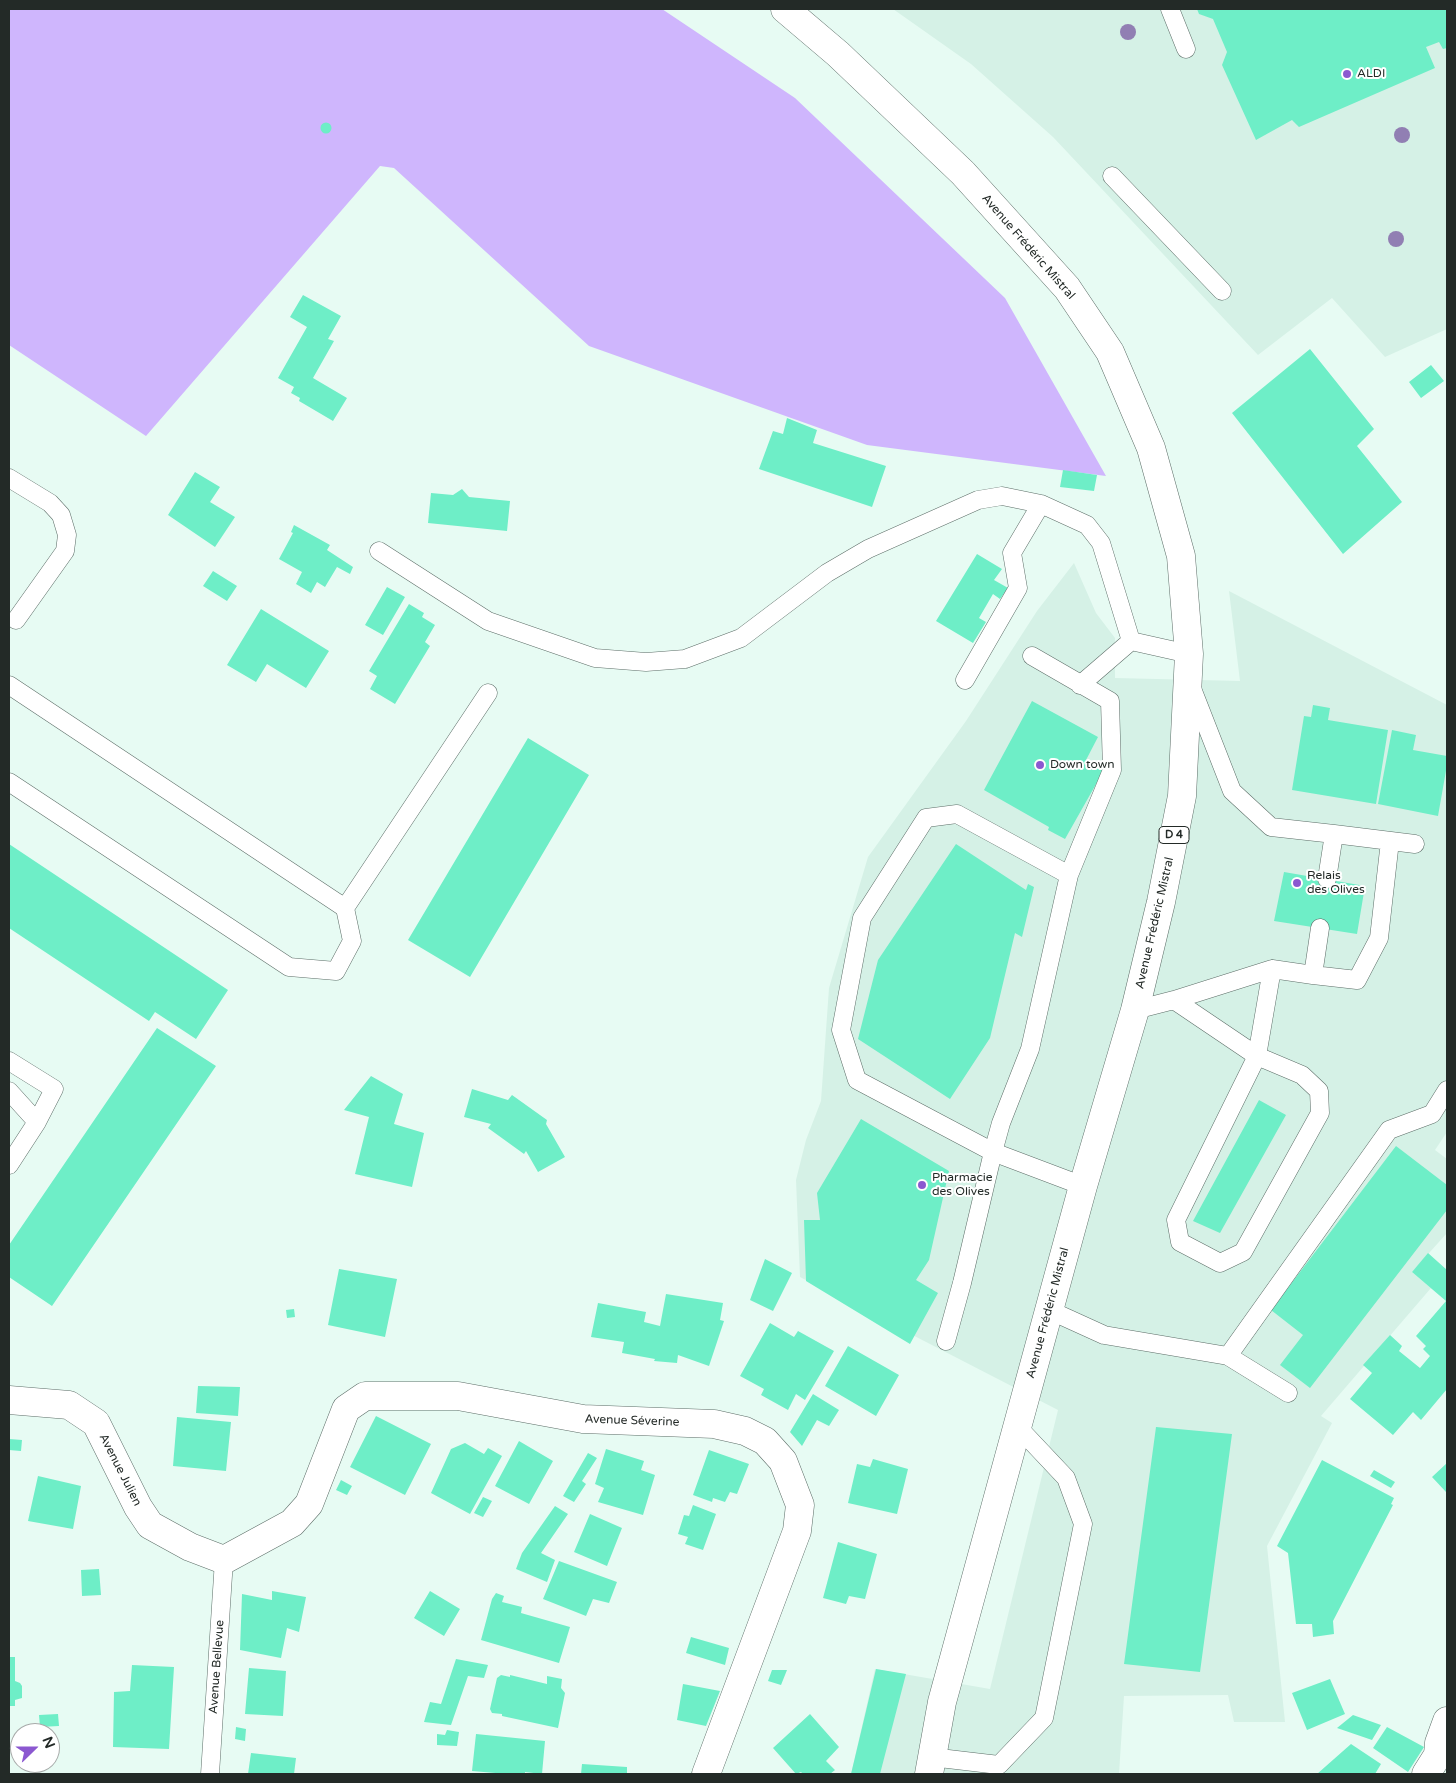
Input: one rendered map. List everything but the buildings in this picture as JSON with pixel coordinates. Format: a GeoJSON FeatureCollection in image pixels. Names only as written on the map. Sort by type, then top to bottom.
{"type":"FeatureCollection","features":[{"type":"Feature","properties":{"kind":"main road","name":"Avenue Frédéric Mistral"},"geometry":{"type":"LineString","coordinates":[[785,9],[838,54],[963,173],[1067,288],[1110,352],[1151,448],[1181,556],[1188,666],[1182,796],[1162,902],[1135,1010],[1083,1186],[942,1702],[930,1766]]}},
{"type":"Feature","properties":{"kind":"main road","name":"Avenue Séverine"},"geometry":{"type":"LineString","coordinates":[[224,1560],[292,1523],[309,1504],[346,1409],[365,1396],[458,1396],[583,1419],[714,1424],[745,1431],[765,1441],[783,1461],[800,1505],[797,1531],[706,1774]]}},
{"type":"Feature","properties":{"kind":"main road","name":"Avenue Julien"},"geometry":{"type":"LineString","coordinates":[[9,1400],[69,1404],[96,1423],[138,1507],[150,1524],[190,1547],[224,1560]]}},
{"type":"Feature","properties":{"kind":"main road"},"geometry":{"type":"LineString","coordinates":[[1432,1764],[1447,1721]]}},
{"type":"Feature","properties":{"kind":"lane"},"geometry":{"type":"LineString","coordinates":[[1170,9],[1186,49]]}},
{"type":"Feature","properties":{"kind":"lane"},"geometry":{"type":"LineString","coordinates":[[1112,176],[1222,291]]}},
{"type":"Feature","properties":{"kind":"lane"},"geometry":{"type":"LineString","coordinates":[[9,478],[50,503],[60,515],[67,535],[65,551],[16,620]]}},
{"type":"Feature","properties":{"kind":"lane"},"geometry":{"type":"LineString","coordinates":[[379,551],[488,621],[595,658],[646,662],[685,658],[742,638],[827,572],[868,549],[978,500],[1002,496],[1041,504],[1088,525],[1100,543],[1131,641],[1188,666],[1232,791],[1271,827],[1415,844]]}},
{"type":"Feature","properties":{"kind":"lane"},"geometry":{"type":"LineString","coordinates":[[965,680],[1018,588],[1012,553],[1041,504]]}},
{"type":"Feature","properties":{"kind":"lane"},"geometry":{"type":"LineString","coordinates":[[1080,685],[1131,641]]}},
{"type":"Feature","properties":{"kind":"lane"},"geometry":{"type":"LineString","coordinates":[[946,1341],[965,1274],[993,1152],[1030,1049],[1069,875],[1112,770],[1110,701],[1032,656]]}},
{"type":"Feature","properties":{"kind":"lane"},"geometry":{"type":"LineString","coordinates":[[9,685],[345,908],[352,940],[336,971],[289,967],[9,782]]}},
{"type":"Feature","properties":{"kind":"lane"},"geometry":{"type":"LineString","coordinates":[[345,908],[488,693]]}},
{"type":"Feature","properties":{"kind":"lane"},"geometry":{"type":"LineString","coordinates":[[1069,875],[956,814],[926,818],[862,918],[841,1030],[857,1080],[993,1152],[1083,1186]]}},
{"type":"Feature","properties":{"kind":"lane"},"geometry":{"type":"LineString","coordinates":[[1328,879],[1334,834]]}},
{"type":"Feature","properties":{"kind":"lane"},"geometry":{"type":"LineString","coordinates":[[1135,1010],[1174,1000],[1272,969],[1357,980],[1378,938],[1390,840]]}},
{"type":"Feature","properties":{"kind":"lane"},"geometry":{"type":"LineString","coordinates":[[1313,975],[1320,928]]}},
{"type":"Feature","properties":{"kind":"lane"},"geometry":{"type":"LineString","coordinates":[[1174,1000],[1257,1056],[1302,1075],[1318,1091],[1320,1113],[1243,1252],[1220,1263],[1180,1242],[1176,1220],[1257,1056],[1272,969]]}},
{"type":"Feature","properties":{"kind":"lane"},"geometry":{"type":"LineString","coordinates":[[9,1061],[54,1089],[37,1122],[9,1165]]}},
{"type":"Feature","properties":{"kind":"lane"},"geometry":{"type":"LineString","coordinates":[[1228,1356],[1390,1130],[1432,1114],[1447,1090]]}},
{"type":"Feature","properties":{"kind":"lane"},"geometry":{"type":"LineString","coordinates":[[9,1091],[37,1122]]}},
{"type":"Feature","properties":{"kind":"lane"},"geometry":{"type":"LineString","coordinates":[[1049,1310],[1104,1335],[1228,1356],[1288,1393]]}},
{"type":"Feature","properties":{"kind":"lane"},"geometry":{"type":"LineString","coordinates":[[930,1766],[1000,1770],[1044,1718],[1084,1524],[1066,1478],[1017,1426]]}},
{"type":"Feature","properties":{"kind":"lane","name":"Avenue Bellevue"},"geometry":{"type":"LineString","coordinates":[[210,1774],[224,1560]]}},
{"type":"Feature","properties":{"kind":"shaded area"},"geometry":{"type":"Polygon","coordinates":[[[9,9],[662,9],[795,98],[1005,298],[1106,476],[867,445],[589,346],[394,168],[380,166],[146,436],[9,345],[9,9]]]}},
{"type":"Feature","properties":{"kind":"shaded area"},"geometry":{"type":"Polygon","coordinates":[[[893,9],[1447,9],[1447,329],[1385,357],[1332,298],[1258,355],[1053,137],[971,64],[893,9]]]}},
{"type":"Feature","properties":{"kind":"shaded area"},"geometry":{"type":"Polygon","coordinates":[[[1074,563],[1096,613],[1115,638],[1115,678],[1240,681],[1229,591],[1447,705],[1447,1132],[1435,1150],[1447,1159],[1447,1233],[1412,1272],[1431,1288],[1321,1416],[1332,1423],[1267,1546],[1285,1722],[1234,1722],[1228,1695],[1124,1696],[1119,1774],[851,1774],[875,1669],[990,1689],[1058,1410],[800,1277],[796,1180],[806,1140],[821,1101],[829,988],[868,857],[966,721],[1037,611],[1074,563]]]}},
{"type":"Feature","properties":{"kind":"place","name":"ALDI"},"geometry":{"type":"Point","coordinates":[1347,74]}},
{"type":"Feature","properties":{"kind":"place","name":"Down town"},"geometry":{"type":"Point","coordinates":[1040,765]}},
{"type":"Feature","properties":{"kind":"place","name":"Relais des Olives"},"geometry":{"type":"Point","coordinates":[1297,883]}},
{"type":"Feature","properties":{"kind":"place","name":"Pharmacie des Olives"},"geometry":{"type":"Point","coordinates":[922,1185]}}]}
